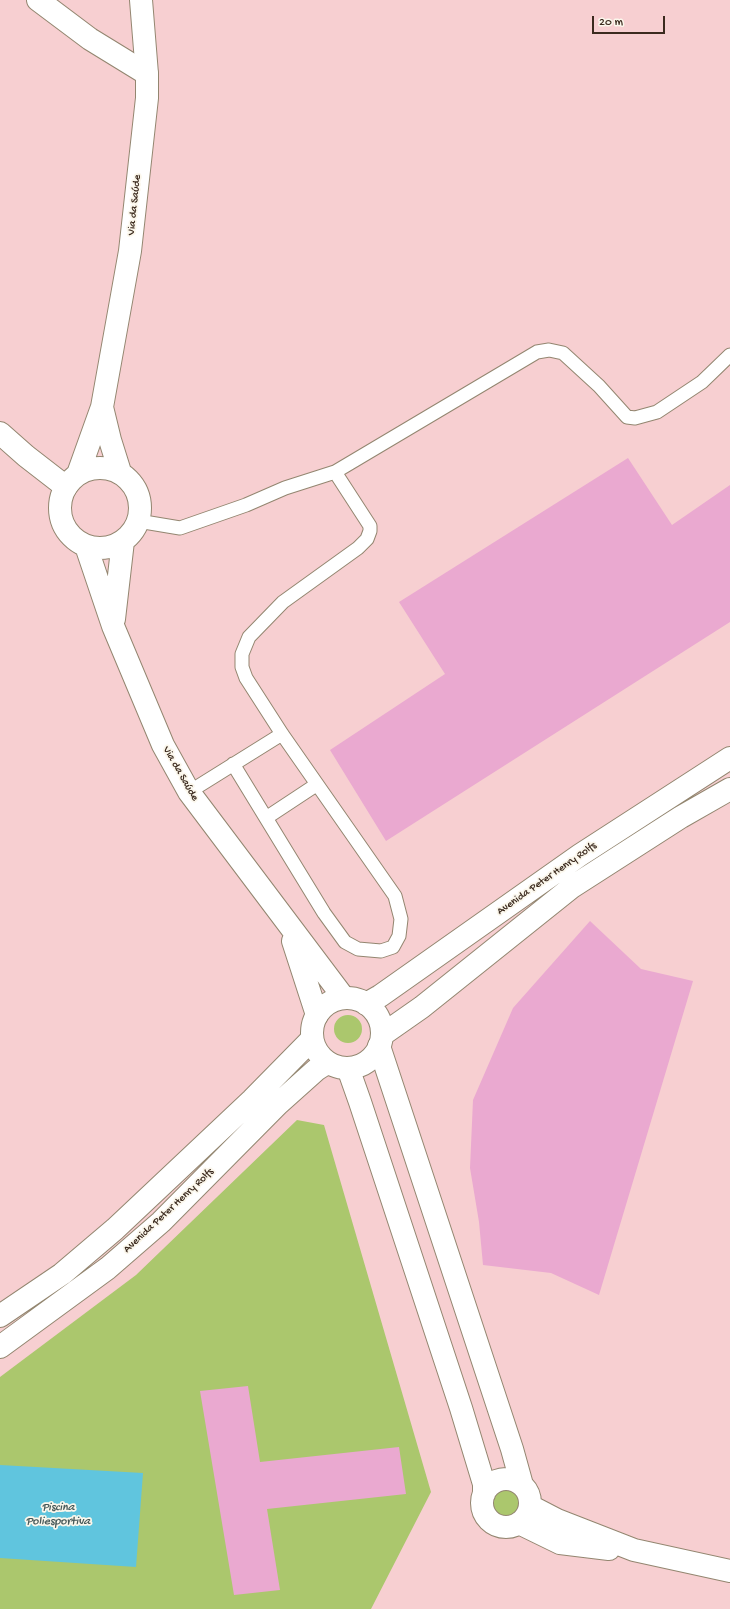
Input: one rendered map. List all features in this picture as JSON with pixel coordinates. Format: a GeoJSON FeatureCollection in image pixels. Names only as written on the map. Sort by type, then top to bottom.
{"type":"FeatureCollection","features":[{"type":"Feature","properties":{"kind":"street"},"geometry":{"type":"LineString","coordinates":[[38,0],[90,39],[147,74]]}},
{"type":"Feature","properties":{"kind":"street","name":"Via da Saúde"},"geometry":{"type":"LineString","coordinates":[[72,481],[102,407],[130,251],[147,98],[147,74],[141,0]]}},
{"type":"Feature","properties":{"kind":"street","name":"Via da Saúde"},"geometry":{"type":"LineString","coordinates":[[102,407],[120,472]]}},
{"type":"Feature","properties":{"kind":"street"},"geometry":{"type":"LineString","coordinates":[[0,434],[26,456],[72,481]]}},
{"type":"Feature","properties":{"kind":"street"},"geometry":{"type":"LineString","coordinates":[[99,467],[110,468],[120,472],[129,479],[136,488],[140,499],[141,510],[138,521],[132,532],[123,541],[112,547],[99,548],[86,546],[74,538],[65,528],[61,514],[61,501],[72,481],[88,469],[99,467]]}},
{"type":"Feature","properties":{"kind":"street"},"geometry":{"type":"LineString","coordinates":[[113,626],[123,541]]}},
{"type":"Feature","properties":{"kind":"street","name":"Via da Saúde"},"geometry":{"type":"LineString","coordinates":[[86,546],[113,626],[163,745],[189,792],[344,998]]}},
{"type":"Feature","properties":{"kind":"street","name":"Avenida Peter Henry Rolfs"},"geometry":{"type":"LineString","coordinates":[[366,1004],[380,996],[580,855],[730,758]]}},
{"type":"Feature","properties":{"kind":"street","name":"Avenida Peter Henry Rolfs"},"geometry":{"type":"LineString","coordinates":[[381,1041],[572,887],[681,817],[730,789]]}},
{"type":"Feature","properties":{"kind":"street","name":"Via da Saúde"},"geometry":{"type":"LineString","coordinates":[[289,926],[317,1015]]}},
{"type":"Feature","properties":{"kind":"street"},"geometry":{"type":"LineString","coordinates":[[484,1494],[484,1484],[461,1408],[363,1109],[337,1066],[317,1052],[312,1039],[313,1027],[317,1015],[324,1007],[334,1001],[344,998],[355,999],[366,1004],[376,1014],[380,1021],[381,1041],[512,1449],[522,1485]]}},
{"type":"Feature","properties":{"kind":"street"},"geometry":{"type":"LineString","coordinates":[[0,1316],[62,1274],[115,1229],[252,1100],[312,1039]]}},
{"type":"Feature","properties":{"kind":"street"},"geometry":{"type":"LineString","coordinates":[[337,1066],[356,1067],[368,1062],[381,1041]]}},
{"type":"Feature","properties":{"kind":"street","name":"Avenida Peter Henry Rolfs"},"geometry":{"type":"LineString","coordinates":[[0,1347],[108,1268],[161,1222],[278,1104],[316,1070],[337,1066]]}},
{"type":"Feature","properties":{"kind":"street"},"geometry":{"type":"LineString","coordinates":[[501,1479],[516,1481],[522,1485],[527,1491],[530,1499],[524,1515],[504,1527],[490,1522],[482,1509],[482,1501],[488,1487],[501,1479]]}},
{"type":"Feature","properties":{"kind":"street"},"geometry":{"type":"LineString","coordinates":[[524,1515],[560,1543],[622,1551],[634,1550],[730,1571]]}},
{"type":"Feature","properties":{"kind":"lane"},"geometry":{"type":"LineString","coordinates":[[138,521],[180,528],[246,505],[285,488],[335,472],[537,352],[548,350],[563,353],[599,386],[627,417],[635,418],[657,412],[702,382],[730,355]]}},
{"type":"Feature","properties":{"kind":"lane"},"geometry":{"type":"LineString","coordinates":[[233,764],[324,913],[345,942],[358,949],[381,952],[393,947],[399,936],[401,919],[395,896],[316,785],[282,734],[246,678],[242,666],[242,654],[249,638],[283,602],[358,548],[367,539],[370,526],[335,472]]}},
{"type":"Feature","properties":{"kind":"lane"},"geometry":{"type":"LineString","coordinates":[[189,792],[282,734]]}},
{"type":"Feature","properties":{"kind":"lane"},"geometry":{"type":"LineString","coordinates":[[266,818],[316,785]]}},
{"type":"Feature","properties":{"kind":"shaded area"},"geometry":{"type":"Polygon","coordinates":[[[0,0],[730,0],[730,1609],[0,1609],[0,0]]]}},
{"type":"Feature","properties":{"kind":"green space"},"geometry":{"type":"Polygon","coordinates":[[[348,1015],[358,1019],[362,1029],[358,1039],[348,1043],[338,1039],[334,1029],[338,1019],[348,1015]]]}},
{"type":"Feature","properties":{"kind":"green space"},"geometry":{"type":"Polygon","coordinates":[[[297,1120],[324,1125],[431,1492],[371,1609],[0,1609],[0,1377],[136,1275],[297,1120]]]}},
{"type":"Feature","properties":{"kind":"green space"},"geometry":{"type":"Polygon","coordinates":[[[505,1489],[515,1493],[519,1503],[515,1513],[505,1517],[495,1513],[491,1503],[495,1493],[505,1489]]]}},
{"type":"Feature","properties":{"kind":"water","name":"Piscina Poliesportiva"},"geometry":{"type":"Polygon","coordinates":[[[0,1465],[143,1473],[136,1567],[0,1558],[0,1465]]]}},
{"type":"Feature","properties":{"kind":"building"},"geometry":{"type":"Polygon","coordinates":[[[628,458],[672,525],[730,485],[730,622],[386,841],[330,750],[445,674],[399,602],[628,458]]]}},
{"type":"Feature","properties":{"kind":"building"},"geometry":{"type":"Polygon","coordinates":[[[590,921],[641,969],[693,981],[599,1295],[551,1273],[483,1265],[479,1222],[470,1168],[473,1100],[513,1008],[590,921]]]}},
{"type":"Feature","properties":{"kind":"building"},"geometry":{"type":"Polygon","coordinates":[[[248,1386],[260,1462],[399,1447],[406,1494],[267,1509],[280,1590],[234,1595],[200,1391],[248,1386]]]}}]}
